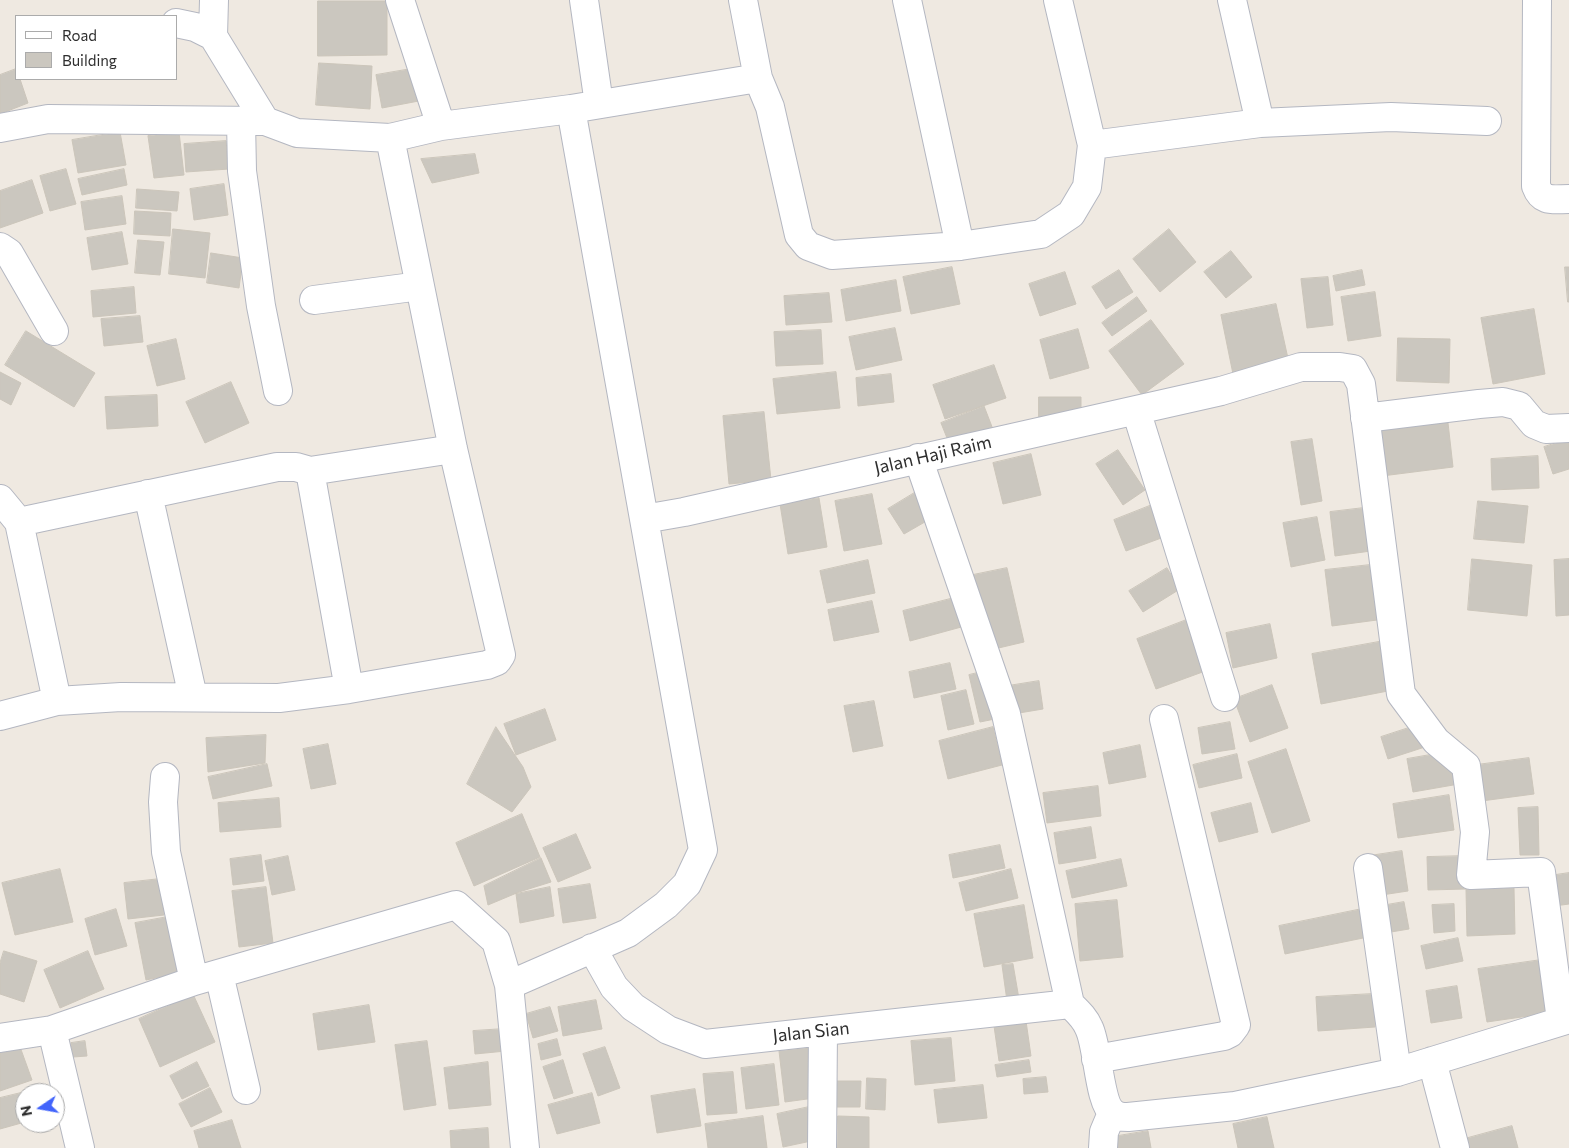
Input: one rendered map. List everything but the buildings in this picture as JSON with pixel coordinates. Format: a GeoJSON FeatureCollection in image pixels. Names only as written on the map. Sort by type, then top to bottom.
{"type":"FeatureCollection","features":[{"type":"Feature","properties":{"kind":"street"},"geometry":{"type":"LineString","coordinates":[[214,0],[213,36],[253,121],[242,171],[261,306],[278,391]]}},
{"type":"Feature","properties":{"kind":"street"},"geometry":{"type":"LineString","coordinates":[[400,0],[441,126]]}},
{"type":"Feature","properties":{"kind":"street"},"geometry":{"type":"LineString","coordinates":[[584,0],[599,104]]}},
{"type":"Feature","properties":{"kind":"street"},"geometry":{"type":"LineString","coordinates":[[743,0],[758,78],[770,106],[799,234],[808,246],[832,255],[960,246],[1041,234],[1071,214],[1088,187],[1092,145],[1058,0]]}},
{"type":"Feature","properties":{"kind":"street"},"geometry":{"type":"LineString","coordinates":[[907,0],[960,246]]}},
{"type":"Feature","properties":{"kind":"street"},"geometry":{"type":"LineString","coordinates":[[1232,0],[1260,123]]}},
{"type":"Feature","properties":{"kind":"street"},"geometry":{"type":"LineString","coordinates":[[1537,0],[1536,186],[1539,194],[1544,198],[1569,199]]}},
{"type":"Feature","properties":{"kind":"street"},"geometry":{"type":"LineString","coordinates":[[178,23],[195,26],[213,36]]}},
{"type":"Feature","properties":{"kind":"street"},"geometry":{"type":"LineString","coordinates":[[0,128],[48,118],[253,121],[297,133],[390,138],[441,126],[571,109],[758,78]]}},
{"type":"Feature","properties":{"kind":"street"},"geometry":{"type":"LineString","coordinates":[[509,985],[628,933],[666,905],[687,884],[703,850],[571,109]]}},
{"type":"Feature","properties":{"kind":"street"},"geometry":{"type":"LineString","coordinates":[[1092,145],[1260,123],[1391,116],[1487,120]]}},
{"type":"Feature","properties":{"kind":"street"},"geometry":{"type":"LineString","coordinates":[[0,716],[57,701],[121,697],[279,698],[349,689],[487,665],[498,661],[501,655],[453,449],[390,138]]}},
{"type":"Feature","properties":{"kind":"street"},"geometry":{"type":"LineString","coordinates":[[0,247],[9,254],[54,331]]}},
{"type":"Feature","properties":{"kind":"street"},"geometry":{"type":"LineString","coordinates":[[314,300],[420,286]]}},
{"type":"Feature","properties":{"kind":"street","name":"Jalan Haji Raim"},"geometry":{"type":"LineString","coordinates":[[644,519],[684,512],[1221,391],[1301,368],[1340,367],[1353,369],[1361,384],[1365,418]]}},
{"type":"Feature","properties":{"kind":"street"},"geometry":{"type":"LineString","coordinates":[[918,458],[1006,714],[1070,1004],[1090,1028],[1105,1100],[1112,1113],[1120,1117],[1128,1117],[1235,1106],[1397,1072],[1565,1020],[1541,872],[1471,875],[1475,832],[1466,766],[1436,741],[1402,694],[1365,418],[1503,402],[1519,406],[1534,424],[1546,429],[1569,428]]}},
{"type":"Feature","properties":{"kind":"street"},"geometry":{"type":"LineString","coordinates":[[1136,410],[1226,697]]}},
{"type":"Feature","properties":{"kind":"street"},"geometry":{"type":"LineString","coordinates":[[19,522],[277,467],[296,467],[310,471],[453,449]]}},
{"type":"Feature","properties":{"kind":"street"},"geometry":{"type":"LineString","coordinates":[[310,471],[349,689]]}},
{"type":"Feature","properties":{"kind":"street"},"geometry":{"type":"LineString","coordinates":[[148,494],[193,698]]}},
{"type":"Feature","properties":{"kind":"street"},"geometry":{"type":"LineString","coordinates":[[0,499],[19,522],[57,701]]}},
{"type":"Feature","properties":{"kind":"street"},"geometry":{"type":"LineString","coordinates":[[1096,1059],[1224,1036],[1230,1033],[1236,1025],[1164,719]]}},
{"type":"Feature","properties":{"kind":"street"},"geometry":{"type":"LineString","coordinates":[[165,777],[163,802],[166,852],[246,1090]]}},
{"type":"Feature","properties":{"kind":"street"},"geometry":{"type":"LineString","coordinates":[[1368,868],[1397,1072]]}},
{"type":"Feature","properties":{"kind":"street"},"geometry":{"type":"LineString","coordinates":[[0,1038],[52,1030],[207,978],[456,905],[496,942],[509,985],[524,1148]]}},
{"type":"Feature","properties":{"kind":"street","name":"Jalan Sian"},"geometry":{"type":"LineString","coordinates":[[592,948],[614,987],[633,1007],[668,1030],[706,1044],[1070,1004]]}},
{"type":"Feature","properties":{"kind":"street"},"geometry":{"type":"LineString","coordinates":[[52,1030],[80,1148]]}},
{"type":"Feature","properties":{"kind":"street"},"geometry":{"type":"LineString","coordinates":[[822,1148],[824,1031]]}},
{"type":"Feature","properties":{"kind":"street"},"geometry":{"type":"LineString","coordinates":[[1432,1061],[1455,1148]]}},
{"type":"Feature","properties":{"kind":"street"},"geometry":{"type":"LineString","coordinates":[[1103,1148],[1104,1132],[1112,1113]]}}]}
